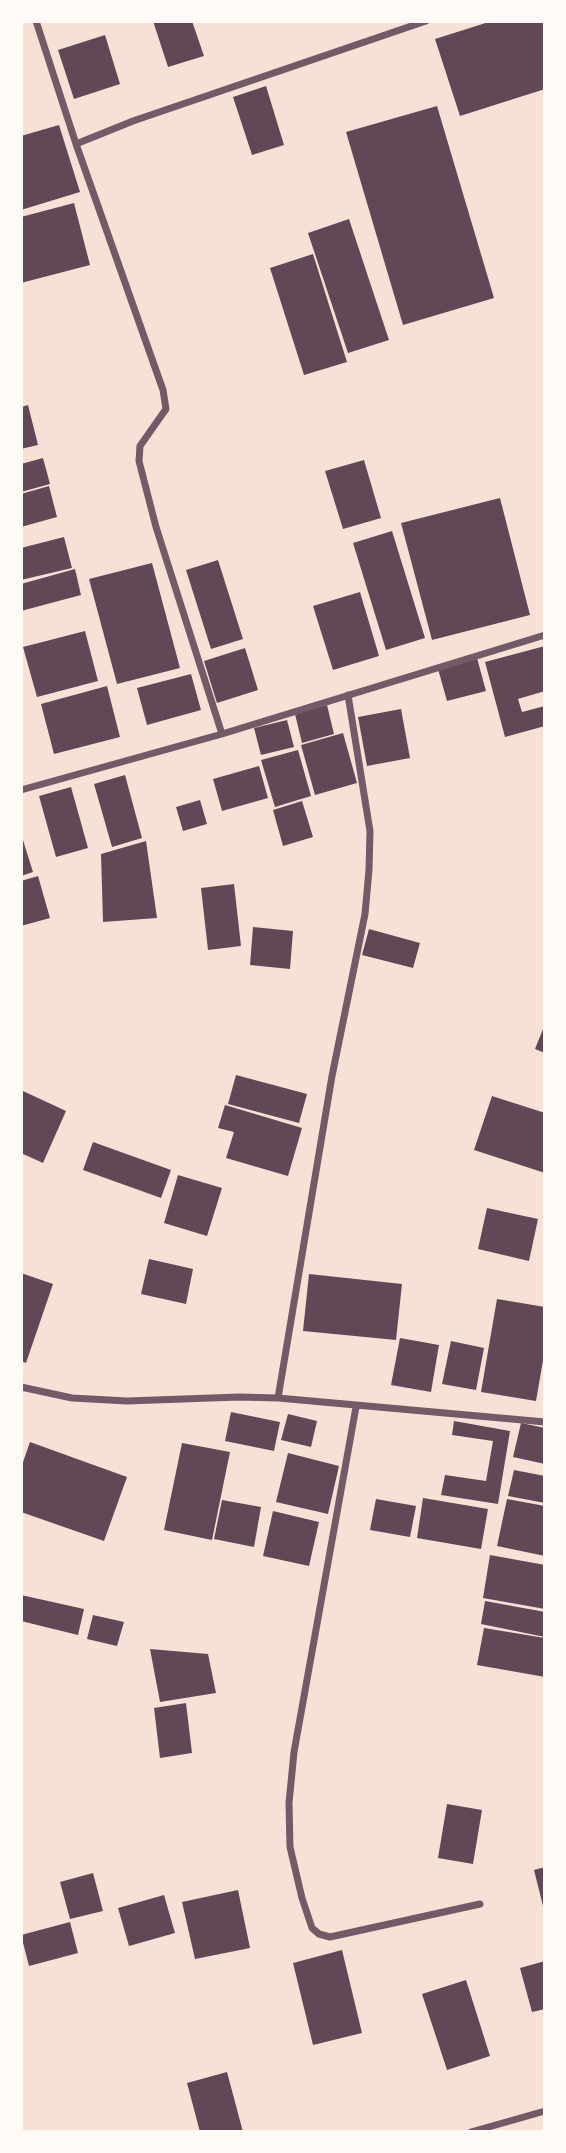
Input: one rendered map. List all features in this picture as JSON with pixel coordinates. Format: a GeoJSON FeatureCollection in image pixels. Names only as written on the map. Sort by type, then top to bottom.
{"type":"FeatureCollection","features":[{"type":"Feature","properties":{"kind":"street"},"geometry":{"type":"LineString","coordinates":[[36,21],[76,144],[163,390],[166,409],[140,446],[139,461],[156,527],[222,734]]}},
{"type":"Feature","properties":{"kind":"street"},"geometry":{"type":"LineString","coordinates":[[76,144],[133,121],[426,21]]}},
{"type":"Feature","properties":{"kind":"street"},"geometry":{"type":"LineString","coordinates":[[21,789],[222,734],[545,635]]}},
{"type":"Feature","properties":{"kind":"street"},"geometry":{"type":"LineString","coordinates":[[278,1398],[332,1076],[359,947],[367,892],[370,831],[348,695]]}},
{"type":"Feature","properties":{"kind":"street"},"geometry":{"type":"LineString","coordinates":[[21,1387],[72,1398],[278,1398],[545,1422]]}},
{"type":"Feature","properties":{"kind":"street"},"geometry":{"type":"LineString","coordinates":[[356,1407],[297,1738],[289,1803],[290,1847],[302,1898],[312,1928],[319,1934],[330,1937],[480,1904]]}},
{"type":"Feature","properties":{"kind":"street"},"geometry":{"type":"LineString","coordinates":[[471,2132],[545,2111]]}},
{"type":"Feature","properties":{"kind":"building"},"geometry":{"type":"Polygon","coordinates":[[[153,21],[192,21],[204,56],[168,67],[153,21]]]}},
{"type":"Feature","properties":{"kind":"building"},"geometry":{"type":"Polygon","coordinates":[[[492,21],[545,21],[545,89],[460,116],[435,39],[492,21]]]}},
{"type":"Feature","properties":{"kind":"building"},"geometry":{"type":"Polygon","coordinates":[[[105,35],[120,84],[74,99],[58,50],[105,35]]]}},
{"type":"Feature","properties":{"kind":"building"},"geometry":{"type":"Polygon","coordinates":[[[266,86],[284,145],[252,155],[233,97],[266,86]]]}},
{"type":"Feature","properties":{"kind":"building"},"geometry":{"type":"Polygon","coordinates":[[[437,106],[494,298],[403,325],[346,132],[437,106]]]}},
{"type":"Feature","properties":{"kind":"building"},"geometry":{"type":"Polygon","coordinates":[[[59,125],[80,192],[21,210],[21,136],[59,125]]]}},
{"type":"Feature","properties":{"kind":"building"},"geometry":{"type":"Polygon","coordinates":[[[74,203],[90,265],[21,283],[21,217],[74,203]]]}},
{"type":"Feature","properties":{"kind":"building"},"geometry":{"type":"Polygon","coordinates":[[[349,219],[389,340],[348,353],[308,233],[349,219]]]}},
{"type":"Feature","properties":{"kind":"building"},"geometry":{"type":"Polygon","coordinates":[[[313,254],[347,362],[304,375],[270,268],[313,254]]]}},
{"type":"Feature","properties":{"kind":"building"},"geometry":{"type":"Polygon","coordinates":[[[28,405],[38,445],[21,449],[21,407],[28,405]]]}},
{"type":"Feature","properties":{"kind":"building"},"geometry":{"type":"Polygon","coordinates":[[[43,458],[50,484],[21,492],[21,464],[43,458]]]}},
{"type":"Feature","properties":{"kind":"building"},"geometry":{"type":"Polygon","coordinates":[[[364,460],[381,518],[343,529],[325,471],[364,460]]]}},
{"type":"Feature","properties":{"kind":"building"},"geometry":{"type":"Polygon","coordinates":[[[49,486],[57,517],[21,527],[21,494],[49,486]]]}},
{"type":"Feature","properties":{"kind":"building"},"geometry":{"type":"Polygon","coordinates":[[[500,498],[530,615],[432,640],[401,523],[500,498]]]}},
{"type":"Feature","properties":{"kind":"building"},"geometry":{"type":"Polygon","coordinates":[[[392,531],[425,638],[386,650],[353,543],[392,531]]]}},
{"type":"Feature","properties":{"kind":"building"},"geometry":{"type":"Polygon","coordinates":[[[64,537],[72,568],[21,580],[21,548],[64,537]]]}},
{"type":"Feature","properties":{"kind":"building"},"geometry":{"type":"Polygon","coordinates":[[[218,560],[243,639],[211,649],[186,570],[218,560]]]}},
{"type":"Feature","properties":{"kind":"building"},"geometry":{"type":"Polygon","coordinates":[[[152,563],[180,668],[117,684],[89,579],[152,563]]]}},
{"type":"Feature","properties":{"kind":"building"},"geometry":{"type":"Polygon","coordinates":[[[75,569],[81,595],[21,611],[21,584],[75,569]]]}},
{"type":"Feature","properties":{"kind":"building"},"geometry":{"type":"Polygon","coordinates":[[[360,592],[379,656],[333,670],[313,606],[360,592]]]}},
{"type":"Feature","properties":{"kind":"building"},"geometry":{"type":"Polygon","coordinates":[[[85,631],[98,681],[37,697],[23,647],[85,631]]]}},
{"type":"Feature","properties":{"kind":"building"},"geometry":{"type":"Polygon","coordinates":[[[545,646],[545,691],[518,699],[522,712],[545,706],[545,726],[505,737],[485,662],[545,646]]]}},
{"type":"Feature","properties":{"kind":"building"},"geometry":{"type":"Polygon","coordinates":[[[245,648],[258,690],[217,703],[204,661],[245,648]]]}},
{"type":"Feature","properties":{"kind":"building"},"geometry":{"type":"Polygon","coordinates":[[[477,658],[486,691],[447,701],[438,669],[477,658]]]}},
{"type":"Feature","properties":{"kind":"building"},"geometry":{"type":"Polygon","coordinates":[[[191,674],[201,710],[147,725],[137,688],[191,674]]]}},
{"type":"Feature","properties":{"kind":"building"},"geometry":{"type":"Polygon","coordinates":[[[107,686],[120,737],[54,754],[41,704],[107,686]]]}},
{"type":"Feature","properties":{"kind":"building"},"geometry":{"type":"Polygon","coordinates":[[[327,705],[334,734],[302,743],[295,714],[327,705]]]}},
{"type":"Feature","properties":{"kind":"building"},"geometry":{"type":"Polygon","coordinates":[[[401,709],[410,758],[367,766],[358,717],[401,709]]]}},
{"type":"Feature","properties":{"kind":"building"},"geometry":{"type":"Polygon","coordinates":[[[287,720],[294,747],[261,755],[254,728],[287,720]]]}},
{"type":"Feature","properties":{"kind":"building"},"geometry":{"type":"Polygon","coordinates":[[[343,733],[357,783],[315,795],[301,745],[343,733]]]}},
{"type":"Feature","properties":{"kind":"building"},"geometry":{"type":"Polygon","coordinates":[[[298,750],[311,796],[275,807],[261,760],[298,750]]]}},
{"type":"Feature","properties":{"kind":"building"},"geometry":{"type":"Polygon","coordinates":[[[259,766],[268,798],[222,811],[213,779],[259,766]]]}},
{"type":"Feature","properties":{"kind":"building"},"geometry":{"type":"Polygon","coordinates":[[[125,775],[142,838],[112,847],[94,784],[125,775]]]}},
{"type":"Feature","properties":{"kind":"building"},"geometry":{"type":"Polygon","coordinates":[[[71,787],[88,848],[56,857],[39,796],[71,787]]]}},
{"type":"Feature","properties":{"kind":"building"},"geometry":{"type":"Polygon","coordinates":[[[200,800],[207,824],[183,831],[176,807],[200,800]]]}},
{"type":"Feature","properties":{"kind":"building"},"geometry":{"type":"Polygon","coordinates":[[[302,801],[313,837],[283,846],[273,810],[302,801]]]}},
{"type":"Feature","properties":{"kind":"building"},"geometry":{"type":"Polygon","coordinates":[[[21,838],[33,872],[21,876],[21,838]]]}},
{"type":"Feature","properties":{"kind":"building"},"geometry":{"type":"Polygon","coordinates":[[[146,841],[157,918],[103,922],[101,854],[146,841]]]}},
{"type":"Feature","properties":{"kind":"building"},"geometry":{"type":"Polygon","coordinates":[[[38,876],[50,918],[21,926],[21,881],[38,876]]]}},
{"type":"Feature","properties":{"kind":"building"},"geometry":{"type":"Polygon","coordinates":[[[234,884],[241,946],[208,950],[201,888],[234,884]]]}},
{"type":"Feature","properties":{"kind":"building"},"geometry":{"type":"Polygon","coordinates":[[[253,927],[293,931],[290,969],[250,965],[253,927]]]}},
{"type":"Feature","properties":{"kind":"building"},"geometry":{"type":"Polygon","coordinates":[[[369,929],[420,943],[413,968],[362,955],[369,929]]]}},
{"type":"Feature","properties":{"kind":"building"},"geometry":{"type":"Polygon","coordinates":[[[545,1024],[545,1053],[535,1049],[545,1024]]]}},
{"type":"Feature","properties":{"kind":"building"},"geometry":{"type":"Polygon","coordinates":[[[236,1075],[307,1094],[299,1123],[228,1104],[236,1075]]]}},
{"type":"Feature","properties":{"kind":"building"},"geometry":{"type":"Polygon","coordinates":[[[23,1091],[66,1111],[43,1163],[21,1153],[23,1091]]]}},
{"type":"Feature","properties":{"kind":"building"},"geometry":{"type":"Polygon","coordinates":[[[492,1096],[545,1113],[545,1173],[474,1150],[492,1096]]]}},
{"type":"Feature","properties":{"kind":"building"},"geometry":{"type":"Polygon","coordinates":[[[225,1105],[302,1128],[288,1176],[226,1158],[234,1132],[218,1128],[225,1105]]]}},
{"type":"Feature","properties":{"kind":"building"},"geometry":{"type":"Polygon","coordinates":[[[93,1142],[171,1170],[161,1198],[83,1170],[93,1142]]]}},
{"type":"Feature","properties":{"kind":"building"},"geometry":{"type":"Polygon","coordinates":[[[178,1175],[222,1188],[207,1236],[164,1223],[178,1175]]]}},
{"type":"Feature","properties":{"kind":"building"},"geometry":{"type":"Polygon","coordinates":[[[487,1208],[538,1219],[529,1261],[478,1249],[487,1208]]]}},
{"type":"Feature","properties":{"kind":"building"},"geometry":{"type":"Polygon","coordinates":[[[149,1259],[193,1269],[186,1304],[141,1294],[149,1259]]]}},
{"type":"Feature","properties":{"kind":"building"},"geometry":{"type":"Polygon","coordinates":[[[21,1273],[53,1284],[26,1363],[21,1361],[21,1273]]]}},
{"type":"Feature","properties":{"kind":"building"},"geometry":{"type":"Polygon","coordinates":[[[309,1274],[402,1284],[396,1340],[303,1331],[309,1274]]]}},
{"type":"Feature","properties":{"kind":"building"},"geometry":{"type":"Polygon","coordinates":[[[497,1299],[545,1307],[545,1349],[536,1401],[481,1392],[497,1299]]]}},
{"type":"Feature","properties":{"kind":"building"},"geometry":{"type":"Polygon","coordinates":[[[400,1338],[439,1345],[431,1392],[391,1385],[400,1338]]]}},
{"type":"Feature","properties":{"kind":"building"},"geometry":{"type":"Polygon","coordinates":[[[451,1341],[484,1348],[476,1390],[442,1384],[451,1341]]]}},
{"type":"Feature","properties":{"kind":"building"},"geometry":{"type":"Polygon","coordinates":[[[231,1412],[280,1422],[274,1451],[225,1441],[231,1412]]]}},
{"type":"Feature","properties":{"kind":"building"},"geometry":{"type":"Polygon","coordinates":[[[288,1414],[317,1421],[311,1447],[281,1440],[288,1414]]]}},
{"type":"Feature","properties":{"kind":"building"},"geometry":{"type":"Polygon","coordinates":[[[454,1421],[510,1431],[498,1504],[441,1495],[445,1475],[486,1481],[493,1441],[452,1435],[454,1421]]]}},
{"type":"Feature","properties":{"kind":"building"},"geometry":{"type":"Polygon","coordinates":[[[521,1423],[545,1428],[545,1464],[513,1457],[521,1423]]]}},
{"type":"Feature","properties":{"kind":"building"},"geometry":{"type":"Polygon","coordinates":[[[30,1442],[127,1477],[104,1541],[21,1512],[21,1468],[30,1442]]]}},
{"type":"Feature","properties":{"kind":"building"},"geometry":{"type":"Polygon","coordinates":[[[182,1443],[230,1452],[212,1540],[164,1530],[182,1443]]]}},
{"type":"Feature","properties":{"kind":"building"},"geometry":{"type":"Polygon","coordinates":[[[288,1453],[339,1466],[328,1514],[276,1502],[288,1453]]]}},
{"type":"Feature","properties":{"kind":"building"},"geometry":{"type":"Polygon","coordinates":[[[514,1470],[545,1476],[545,1503],[508,1496],[514,1470]]]}},
{"type":"Feature","properties":{"kind":"building"},"geometry":{"type":"Polygon","coordinates":[[[423,1498],[488,1509],[481,1549],[417,1538],[423,1498]]]}},
{"type":"Feature","properties":{"kind":"building"},"geometry":{"type":"Polygon","coordinates":[[[376,1499],[416,1506],[410,1537],[370,1530],[376,1499]]]}},
{"type":"Feature","properties":{"kind":"building"},"geometry":{"type":"Polygon","coordinates":[[[507,1499],[545,1506],[545,1556],[497,1546],[507,1499]]]}},
{"type":"Feature","properties":{"kind":"building"},"geometry":{"type":"Polygon","coordinates":[[[222,1500],[261,1507],[254,1547],[214,1539],[222,1500]]]}},
{"type":"Feature","properties":{"kind":"building"},"geometry":{"type":"Polygon","coordinates":[[[273,1511],[319,1522],[309,1566],[263,1556],[273,1511]]]}},
{"type":"Feature","properties":{"kind":"building"},"geometry":{"type":"Polygon","coordinates":[[[490,1555],[545,1565],[545,1609],[483,1598],[490,1555]]]}},
{"type":"Feature","properties":{"kind":"building"},"geometry":{"type":"Polygon","coordinates":[[[21,1595],[84,1609],[78,1635],[21,1621],[21,1595]]]}},
{"type":"Feature","properties":{"kind":"building"},"geometry":{"type":"Polygon","coordinates":[[[485,1601],[545,1612],[545,1637],[481,1624],[485,1601]]]}},
{"type":"Feature","properties":{"kind":"building"},"geometry":{"type":"Polygon","coordinates":[[[93,1615],[124,1622],[117,1646],[87,1639],[93,1615]]]}},
{"type":"Feature","properties":{"kind":"building"},"geometry":{"type":"Polygon","coordinates":[[[484,1628],[545,1638],[545,1677],[477,1665],[484,1628]]]}},
{"type":"Feature","properties":{"kind":"building"},"geometry":{"type":"Polygon","coordinates":[[[150,1649],[208,1654],[216,1693],[160,1702],[150,1649]]]}},
{"type":"Feature","properties":{"kind":"building"},"geometry":{"type":"Polygon","coordinates":[[[186,1703],[192,1753],[160,1758],[154,1708],[186,1703]]]}},
{"type":"Feature","properties":{"kind":"building"},"geometry":{"type":"Polygon","coordinates":[[[447,1804],[482,1810],[473,1864],[438,1858],[447,1804]]]}},
{"type":"Feature","properties":{"kind":"building"},"geometry":{"type":"Polygon","coordinates":[[[545,1867],[545,1910],[544,1910],[534,1870],[545,1867]]]}},
{"type":"Feature","properties":{"kind":"building"},"geometry":{"type":"Polygon","coordinates":[[[93,1873],[103,1911],[70,1919],[60,1882],[93,1873]]]}},
{"type":"Feature","properties":{"kind":"building"},"geometry":{"type":"Polygon","coordinates":[[[238,1890],[250,1948],[195,1959],[182,1902],[238,1890]]]}},
{"type":"Feature","properties":{"kind":"building"},"geometry":{"type":"Polygon","coordinates":[[[164,1895],[175,1933],[129,1946],[118,1908],[164,1895]]]}},
{"type":"Feature","properties":{"kind":"building"},"geometry":{"type":"Polygon","coordinates":[[[70,1922],[78,1953],[29,1966],[21,1935],[70,1922]]]}},
{"type":"Feature","properties":{"kind":"building"},"geometry":{"type":"Polygon","coordinates":[[[342,1950],[362,2033],[313,2045],[293,1963],[342,1950]]]}},
{"type":"Feature","properties":{"kind":"building"},"geometry":{"type":"Polygon","coordinates":[[[545,1961],[545,2009],[532,2012],[520,1968],[545,1961]]]}},
{"type":"Feature","properties":{"kind":"building"},"geometry":{"type":"Polygon","coordinates":[[[466,1980],[490,2056],[447,2070],[422,1994],[466,1980]]]}},
{"type":"Feature","properties":{"kind":"building"},"geometry":{"type":"Polygon","coordinates":[[[227,2072],[243,2132],[200,2132],[187,2083],[227,2072]]]}}]}
